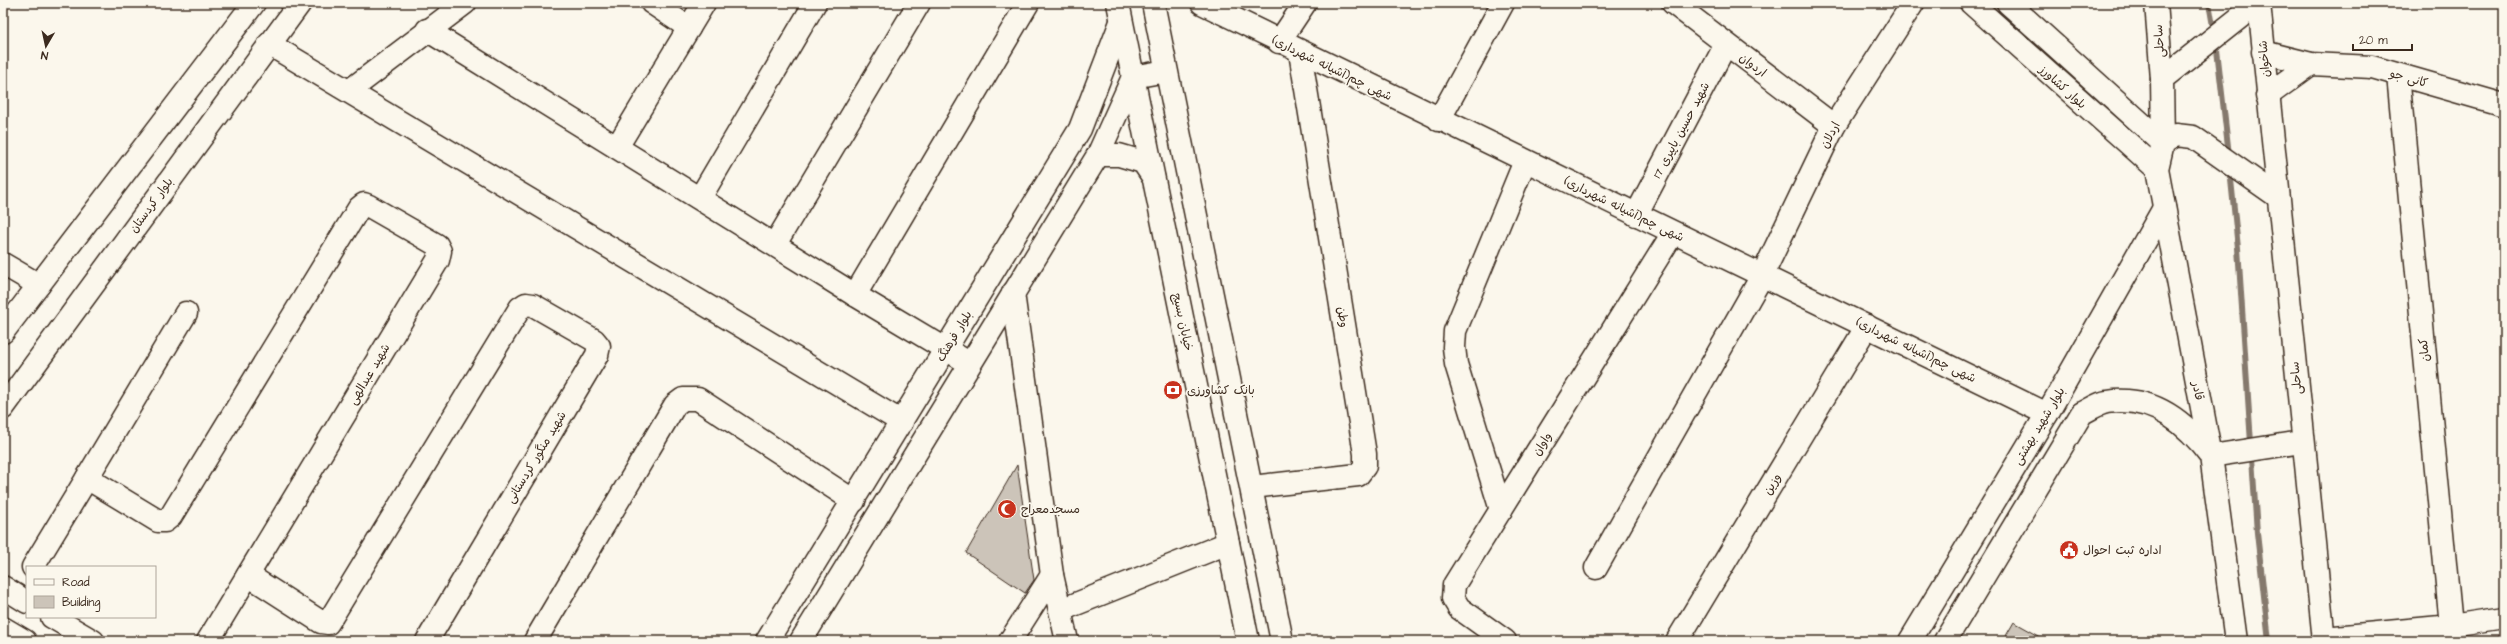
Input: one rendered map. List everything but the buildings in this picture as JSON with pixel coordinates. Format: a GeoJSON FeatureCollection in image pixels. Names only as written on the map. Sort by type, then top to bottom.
{"type":"FeatureCollection","features":[{"type":"Feature","properties":{"kind":"street"},"geometry":{"type":"LineString","coordinates":[[3,332],[254,3]]}},
{"type":"Feature","properties":{"kind":"street","name":"بلوار کردستان"},"geometry":{"type":"LineString","coordinates":[[3,408],[300,3]]}},
{"type":"Feature","properties":{"kind":"street"},"geometry":{"type":"LineString","coordinates":[[349,91],[427,30],[465,3]]}},
{"type":"Feature","properties":{"kind":"street"},"geometry":{"type":"LineString","coordinates":[[652,3],[689,28]]}},
{"type":"Feature","properties":{"kind":"street"},"geometry":{"type":"LineString","coordinates":[[617,147],[704,3]]}},
{"type":"Feature","properties":{"kind":"street"},"geometry":{"type":"LineString","coordinates":[[700,198],[815,3]]}},
{"type":"Feature","properties":{"kind":"street"},"geometry":{"type":"LineString","coordinates":[[775,244],[919,3]]}},
{"type":"Feature","properties":{"kind":"street"},"geometry":{"type":"LineString","coordinates":[[855,295],[1028,3]]}},
{"type":"Feature","properties":{"kind":"street"},"geometry":{"type":"LineString","coordinates":[[1153,3],[1282,641]]}},
{"type":"Feature","properties":{"kind":"street","name":"شهی چم(آشیانه شهرداری)"},"geometry":{"type":"LineString","coordinates":[[1202,3],[1439,120],[2047,414]]}},
{"type":"Feature","properties":{"kind":"street"},"geometry":{"type":"LineString","coordinates":[[1279,42],[1305,3]]}},
{"type":"Feature","properties":{"kind":"street"},"geometry":{"type":"LineString","coordinates":[[1439,120],[1503,3]]}},
{"type":"Feature","properties":{"kind":"street","name":"اردوان"},"geometry":{"type":"LineString","coordinates":[[1672,3],[1834,126]]}},
{"type":"Feature","properties":{"kind":"street","name":"اردلان"},"geometry":{"type":"LineString","coordinates":[[1596,568],[1762,276],[1834,126],[1913,3]]}},
{"type":"Feature","properties":{"kind":"street","name":"بلوار کشاورز"},"geometry":{"type":"LineString","coordinates":[[1971,3],[2157,169]]}},
{"type":"Feature","properties":{"kind":"street"},"geometry":{"type":"LineString","coordinates":[[2008,3],[2163,143],[2176,135],[2194,137],[2277,196]]}},
{"type":"Feature","properties":{"kind":"street","name":"ساحلی"},"geometry":{"type":"LineString","coordinates":[[2156,3],[2168,73],[2163,143]]}},
{"type":"Feature","properties":{"kind":"street"},"geometry":{"type":"LineString","coordinates":[[2168,73],[2221,30],[2259,3]]}},
{"type":"Feature","properties":{"kind":"street","name":"شاخوان"},"geometry":{"type":"LineString","coordinates":[[2259,3],[2268,106]]}},
{"type":"Feature","properties":{"kind":"street","name":"خیابان بسیج"},"geometry":{"type":"LineString","coordinates":[[1120,12],[1248,641]]}},
{"type":"Feature","properties":{"kind":"street","name":"بلوار فرهنگ"},"geometry":{"type":"LineString","coordinates":[[767,641],[854,501],[1080,129],[1120,12]]}},
{"type":"Feature","properties":{"kind":"street"},"geometry":{"type":"LineString","coordinates":[[427,30],[775,244],[855,295],[969,363]]}},
{"type":"Feature","properties":{"kind":"street"},"geometry":{"type":"LineString","coordinates":[[269,44],[902,422]]}},
{"type":"Feature","properties":{"kind":"street","name":"شهید حسین باپیری 17"},"geometry":{"type":"LineString","coordinates":[[1636,215],[1726,44]]}},
{"type":"Feature","properties":{"kind":"street","name":"وطن"},"geometry":{"type":"LineString","coordinates":[[1252,487],[1358,475],[1365,466],[1365,454],[1300,52]]}},
{"type":"Feature","properties":{"kind":"street","name":"کانی جو"},"geometry":{"type":"LineString","coordinates":[[2263,52],[2311,64],[2372,67],[2504,105]]}},
{"type":"Feature","properties":{"kind":"street"},"geometry":{"type":"LineString","coordinates":[[2268,106],[2311,64]]}},
{"type":"Feature","properties":{"kind":"street"},"geometry":{"type":"LineString","coordinates":[[801,641],[969,363],[1101,149],[1133,77],[1166,71]]}},
{"type":"Feature","properties":{"kind":"street","name":"کمان"},"geometry":{"type":"LineString","coordinates":[[2398,75],[2451,626]]}},
{"type":"Feature","properties":{"kind":"street","name":"ساحلی"},"geometry":{"type":"LineString","coordinates":[[2268,106],[2302,442],[2324,639]]}},
{"type":"Feature","properties":{"kind":"street"},"geometry":{"type":"LineString","coordinates":[[1080,129],[1101,149],[1143,162],[1153,177]]}},
{"type":"Feature","properties":{"kind":"street","name":"قادر"},"geometry":{"type":"LineString","coordinates":[[2163,143],[2157,169],[2164,208],[2219,455],[2236,641]]}},
{"type":"Feature","properties":{"kind":"street"},"geometry":{"type":"LineString","coordinates":[[1501,510],[1456,364],[1454,347],[1455,331],[1525,161]]}},
{"type":"Feature","properties":{"kind":"street","name":"شهید عبدالهی"},"geometry":{"type":"LineString","coordinates":[[88,478],[158,521],[165,521],[171,516],[364,204],[437,245],[440,251],[438,260],[248,575]]}},
{"type":"Feature","properties":{"kind":"street","name":"بلوار شهید بهشتی"},"geometry":{"type":"LineString","coordinates":[[1910,641],[2047,414],[2164,208]]}},
{"type":"Feature","properties":{"kind":"street","name":"واوان"},"geometry":{"type":"LineString","coordinates":[[1505,641],[1459,608],[1453,598],[1454,585],[1673,233]]}},
{"type":"Feature","properties":{"kind":"street"},"geometry":{"type":"LineString","coordinates":[[3,264],[39,285]]}},
{"type":"Feature","properties":{"kind":"street"},"geometry":{"type":"LineString","coordinates":[[1012,293],[1052,575],[1067,641]]}},
{"type":"Feature","properties":{"kind":"street","name":"شهید منگور کردستانی"},"geometry":{"type":"LineString","coordinates":[[248,575],[321,622],[328,623],[520,308],[526,304],[532,305],[594,340],[600,346],[597,355],[427,641]]}},
{"type":"Feature","properties":{"kind":"street"},"geometry":{"type":"LineString","coordinates":[[34,566],[186,313]]}},
{"type":"Feature","properties":{"kind":"street","name":"وزین"},"geometry":{"type":"LineString","coordinates":[[1677,641],[1867,326]]}},
{"type":"Feature","properties":{"kind":"street"},"geometry":{"type":"LineString","coordinates":[[535,641],[675,405],[684,399],[698,399],[854,501]]}},
{"type":"Feature","properties":{"kind":"street"},"geometry":{"type":"LineString","coordinates":[[1926,614],[1948,636],[2082,414],[2106,402],[2131,402],[2155,408],[2179,420],[2219,455],[2302,442]]}},
{"type":"Feature","properties":{"kind":"street"},"geometry":{"type":"LineString","coordinates":[[2007,481],[2032,496]]}},
{"type":"Feature","properties":{"kind":"street"},"geometry":{"type":"LineString","coordinates":[[1061,610],[1228,542]]}},
{"type":"Feature","properties":{"kind":"street"},"geometry":{"type":"LineString","coordinates":[[208,641],[248,575]]}},
{"type":"Feature","properties":{"kind":"street"},"geometry":{"type":"LineString","coordinates":[[1010,641],[1052,575]]}},
{"type":"Feature","properties":{"kind":"street"},"geometry":{"type":"LineString","coordinates":[[54,618],[93,641]]}},
{"type":"Feature","properties":{"kind":"street"},"geometry":{"type":"LineString","coordinates":[[2324,639],[2451,626],[2504,618]]}},
{"type":"Feature","properties":{"kind":"street"},"geometry":{"type":"LineString","coordinates":[[3,628],[24,641]]}},
{"type":"Feature","properties":{"kind":"waterway"},"geometry":{"type":"LineString","coordinates":[[2209,3],[2214,32]]}},
{"type":"Feature","properties":{"kind":"waterway"},"geometry":{"type":"LineString","coordinates":[[2216,41],[2229,155]]}},
{"type":"Feature","properties":{"kind":"waterway"},"geometry":{"type":"LineString","coordinates":[[2230,170],[2238,248],[2257,533],[2269,641]]}},
{"type":"Feature","properties":{"kind":"place","name":"بانک کشاورزی"},"geometry":{"type":"Point","coordinates":[1173,390]}},
{"type":"Feature","properties":{"kind":"place","name":"مسجدمعراج"},"geometry":{"type":"Point","coordinates":[1007,509]}},
{"type":"Feature","properties":{"kind":"place","name":"اداره ثبت احوال"},"geometry":{"type":"Point","coordinates":[2069,550]}}]}
